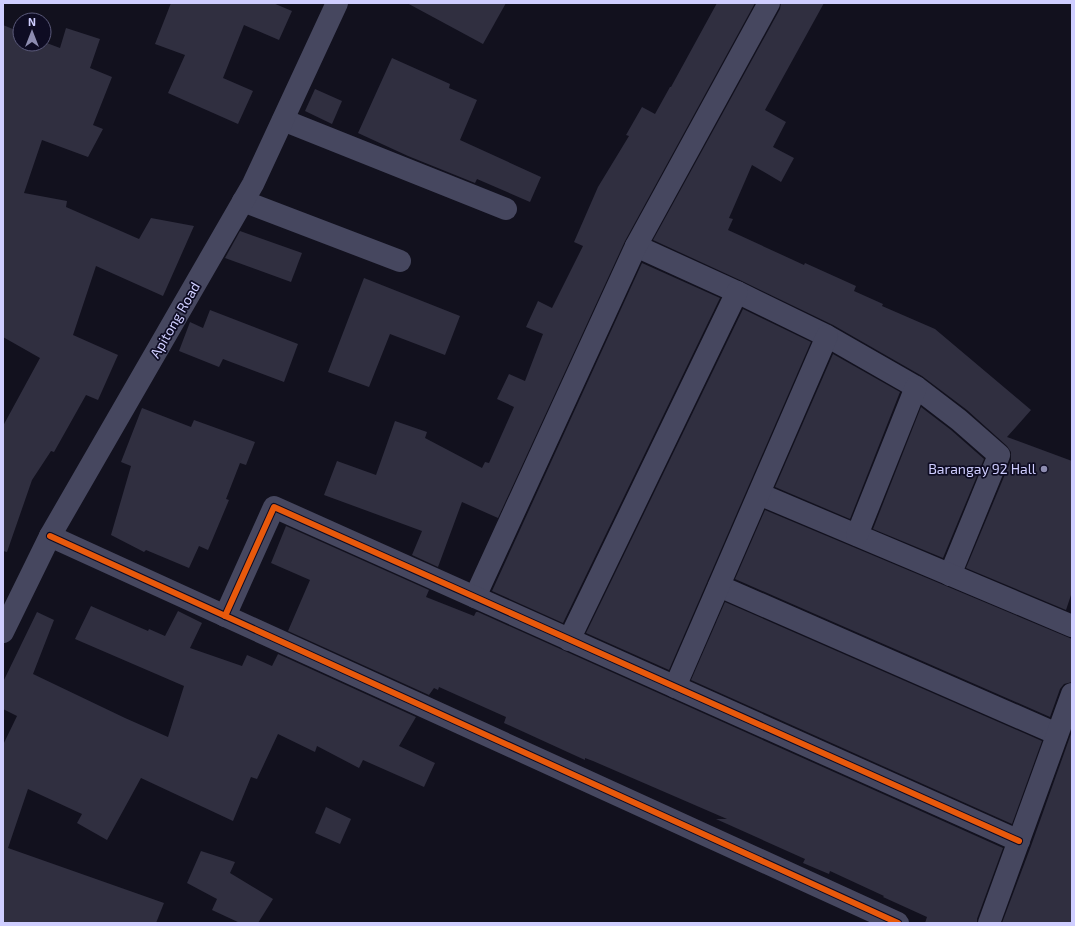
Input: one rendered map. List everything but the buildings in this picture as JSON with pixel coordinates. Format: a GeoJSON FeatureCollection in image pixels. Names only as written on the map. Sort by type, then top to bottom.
{"type":"FeatureCollection","features":[{"type":"Feature","properties":{"kind":"street","name":"Apitong Road"},"geometry":{"type":"LineString","coordinates":[[3,632],[50,536],[253,184],[337,3]]}},
{"type":"Feature","properties":{"kind":"street"},"geometry":{"type":"LineString","coordinates":[[475,597],[636,246],[770,3]]}},
{"type":"Feature","properties":{"kind":"street"},"geometry":{"type":"LineString","coordinates":[[283,120],[506,209]]}},
{"type":"Feature","properties":{"kind":"street"},"geometry":{"type":"LineString","coordinates":[[243,201],[400,261]]}},
{"type":"Feature","properties":{"kind":"street"},"geometry":{"type":"LineString","coordinates":[[636,246],[737,292],[827,336],[916,387],[959,420],[999,455],[950,575]]}},
{"type":"Feature","properties":{"kind":"street"},"geometry":{"type":"LineString","coordinates":[[569,640],[737,292]]}},
{"type":"Feature","properties":{"kind":"street"},"geometry":{"type":"LineString","coordinates":[[675,687],[827,336]]}},
{"type":"Feature","properties":{"kind":"street"},"geometry":{"type":"LineString","coordinates":[[857,535],[916,387]]}},
{"type":"Feature","properties":{"kind":"street"},"geometry":{"type":"LineString","coordinates":[[758,494],[1072,626]]}},
{"type":"Feature","properties":{"kind":"street"},"geometry":{"type":"LineString","coordinates":[[225,616],[274,507],[1018,841]]}},
{"type":"Feature","properties":{"kind":"street"},"geometry":{"type":"LineString","coordinates":[[50,536],[898,923]]}},
{"type":"Feature","properties":{"kind":"street"},"geometry":{"type":"LineString","coordinates":[[719,586],[1057,734]]}},
{"type":"Feature","properties":{"kind":"street"},"geometry":{"type":"LineString","coordinates":[[989,923],[1072,694]]}},
{"type":"Feature","properties":{"kind":"cycle path"},"geometry":{"type":"LineString","coordinates":[[225,616],[274,507],[1019,841]]}},
{"type":"Feature","properties":{"kind":"cycle path"},"geometry":{"type":"LineString","coordinates":[[50,536],[898,923]]}},
{"type":"Feature","properties":{"kind":"place","name":"Barangay 92 Hall"},"geometry":{"type":"Point","coordinates":[1044,469]}}]}
